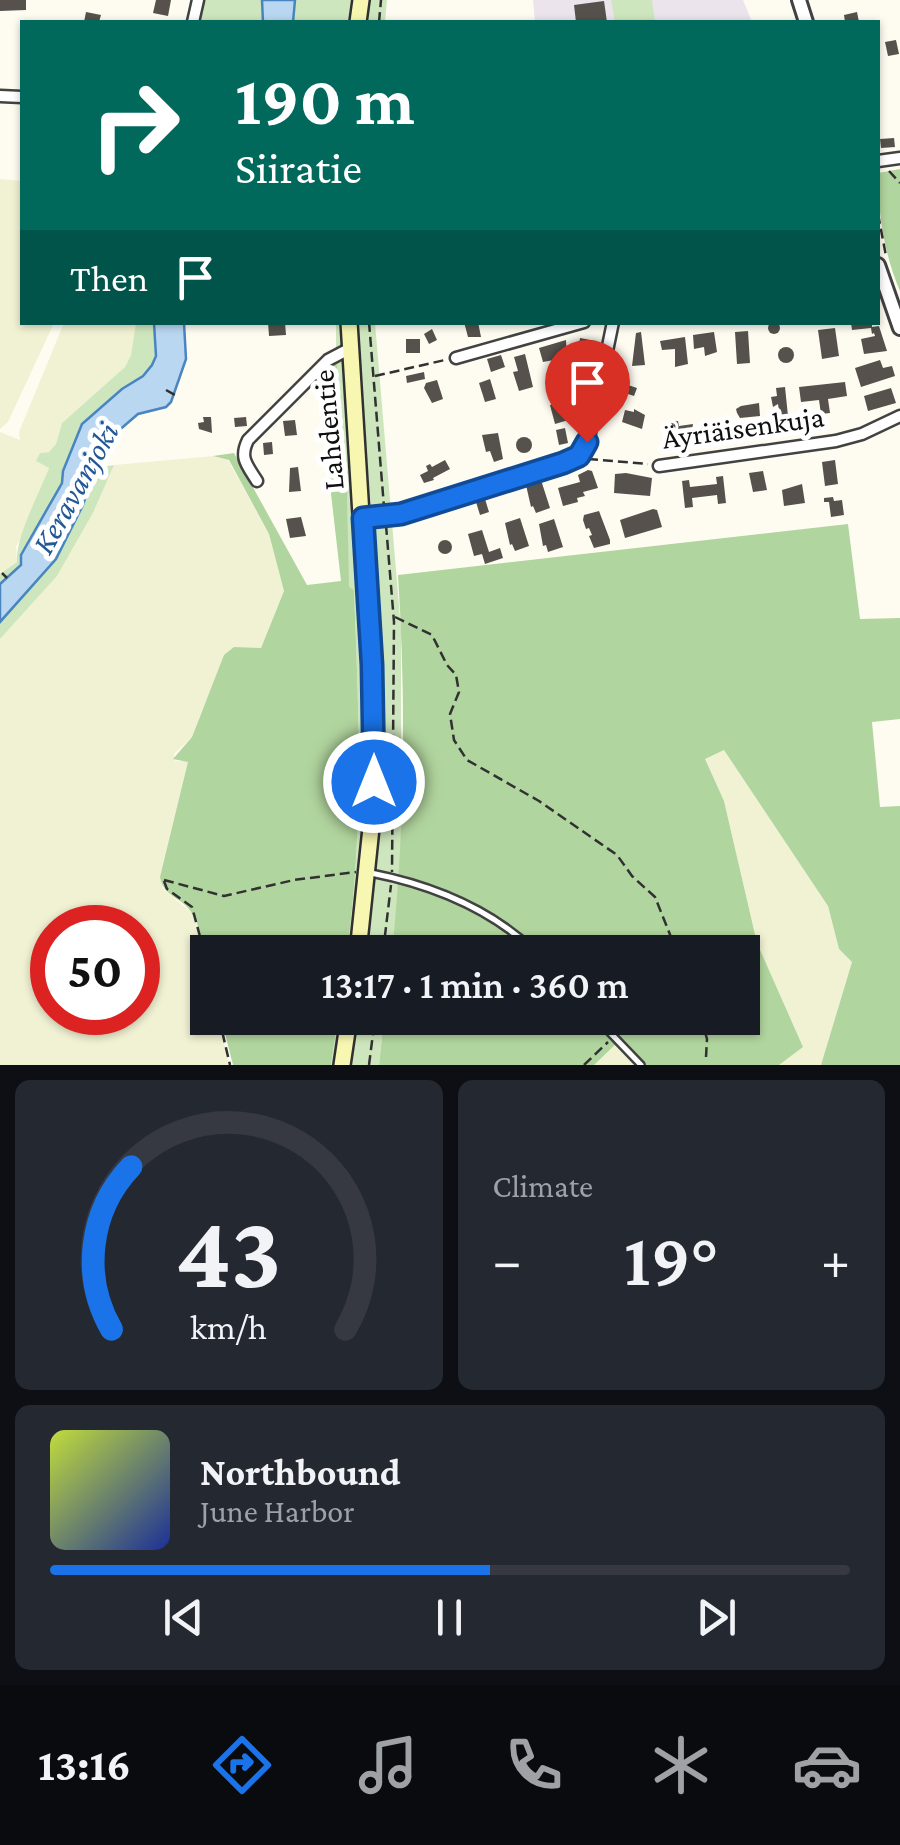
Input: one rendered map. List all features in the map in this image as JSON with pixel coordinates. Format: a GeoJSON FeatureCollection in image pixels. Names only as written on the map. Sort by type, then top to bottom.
{"type":"FeatureCollection","features":[{"type":"Feature","properties":{"kind":"main road","name":"Lahdentie"},"geometry":{"type":"LineString","coordinates":[[348,325],[374,724],[368,872],[360,935]]}},
{"type":"Feature","properties":{"kind":"main road"},"geometry":{"type":"LineString","coordinates":[[342,1065],[346,1035]]}},
{"type":"Feature","properties":{"kind":"street"},"geometry":{"type":"LineString","coordinates":[[880,271],[900,328]]}},
{"type":"Feature","properties":{"kind":"street"},"geometry":{"type":"LineString","coordinates":[[456,358],[573,325]]}},
{"type":"Feature","properties":{"kind":"street"},"geometry":{"type":"LineString","coordinates":[[363,518],[401,514],[579,456],[590,433],[612,325]]}},
{"type":"Feature","properties":{"kind":"street"},"geometry":{"type":"LineString","coordinates":[[257,481],[242,452],[248,440],[328,360],[350,349]]}},
{"type":"Feature","properties":{"kind":"street","name":"Äyriäisenkuja"},"geometry":{"type":"LineString","coordinates":[[659,466],[836,440],[862,434],[900,416]]}},
{"type":"Feature","properties":{"kind":"lane"},"geometry":{"type":"LineString","coordinates":[[368,872],[446,896],[490,916],[517,935]]}},
{"type":"Feature","properties":{"kind":"lane"},"geometry":{"type":"LineString","coordinates":[[614,1037],[641,1065]]}},
{"type":"Feature","properties":{"kind":"path"},"geometry":{"type":"LineString","coordinates":[[889,172],[900,183]]}},
{"type":"Feature","properties":{"kind":"path"},"geometry":{"type":"LineString","coordinates":[[368,325],[385,510]]}},
{"type":"Feature","properties":{"kind":"path"},"geometry":{"type":"LineString","coordinates":[[372,377],[456,358]]}},
{"type":"Feature","properties":{"kind":"path"},"geometry":{"type":"LineString","coordinates":[[166,390],[175,395]]}},
{"type":"Feature","properties":{"kind":"path","name":"Äyriäisenkuja"},"geometry":{"type":"LineString","coordinates":[[588,458],[659,466]]}},
{"type":"Feature","properties":{"kind":"path"},"geometry":{"type":"LineString","coordinates":[[385,935],[392,877],[394,617],[386,523]]}},
{"type":"Feature","properties":{"kind":"path"},"geometry":{"type":"LineString","coordinates":[[2,572],[7,578]]}},
{"type":"Feature","properties":{"kind":"path"},"geometry":{"type":"LineString","coordinates":[[394,617],[432,635],[456,675],[460,686],[450,714],[458,751],[617,855],[655,897],[670,935]]}},
{"type":"Feature","properties":{"kind":"path"},"geometry":{"type":"LineString","coordinates":[[201,935],[192,907],[168,889],[164,880],[224,896],[338,872],[368,872]]}},
{"type":"Feature","properties":{"kind":"path"},"geometry":{"type":"LineString","coordinates":[[223,1035],[230,1065]]}},
{"type":"Feature","properties":{"kind":"path"},"geometry":{"type":"LineString","coordinates":[[369,1065],[373,1035]]}},
{"type":"Feature","properties":{"kind":"path"},"geometry":{"type":"LineString","coordinates":[[706,1035],[706,1057]]}},
{"type":"Feature","properties":{"kind":"path"},"geometry":{"type":"LineString","coordinates":[[584,1065],[614,1037]]}},
{"type":"Feature","properties":{"kind":"shaded area"},"geometry":{"type":"Polygon","coordinates":[[[533,0],[743,0],[751,20],[535,20],[533,0]]]}},
{"type":"Feature","properties":{"kind":"green space"},"geometry":{"type":"Polygon","coordinates":[[[204,0],[262,0],[263,20],[200,20],[204,0]]]}},
{"type":"Feature","properties":{"kind":"green space"},"geometry":{"type":"Polygon","coordinates":[[[295,0],[387,0],[385,20],[293,20],[295,0]]]}},
{"type":"Feature","properties":{"kind":"green space"},"geometry":{"type":"Polygon","coordinates":[[[611,0],[652,0],[655,20],[615,20],[611,0]]]}},
{"type":"Feature","properties":{"kind":"green space"},"geometry":{"type":"Polygon","coordinates":[[[900,169],[900,291],[883,233],[880,173],[900,169]]]}},
{"type":"Feature","properties":{"kind":"green space"},"geometry":{"type":"Polygon","coordinates":[[[0,179],[20,181],[20,325],[53,325],[8,422],[0,429],[0,179]]]}},
{"type":"Feature","properties":{"kind":"green space"},"geometry":{"type":"Polygon","coordinates":[[[63,325],[136,325],[125,367],[62,423],[56,444],[49,452],[40,453],[37,461],[49,468],[16,546],[17,562],[0,574],[0,432],[20,440],[19,432],[63,325]]]}},
{"type":"Feature","properties":{"kind":"green space"},"geometry":{"type":"Polygon","coordinates":[[[136,325],[154,325],[151,366],[117,394],[87,432],[21,555],[21,565],[0,584],[0,574],[17,562],[24,529],[49,468],[36,461],[40,453],[49,452],[56,444],[62,423],[125,367],[136,325]]]}},
{"type":"Feature","properties":{"kind":"green space"},"geometry":{"type":"Polygon","coordinates":[[[336,325],[375,325],[401,629],[401,867],[394,935],[349,935],[358,816],[358,727],[354,590],[349,588],[348,577],[347,489],[336,386],[336,325]]]}},
{"type":"Feature","properties":{"kind":"green space"},"geometry":{"type":"Polygon","coordinates":[[[336,356],[347,489],[349,587],[354,590],[358,727],[358,815],[349,935],[200,935],[187,907],[165,889],[160,877],[188,762],[173,759],[192,737],[224,655],[234,647],[261,648],[284,591],[269,534],[229,460],[213,456],[234,453],[307,585],[341,581],[319,389],[310,380],[336,356]]]}},
{"type":"Feature","properties":{"kind":"green space"},"geometry":{"type":"Polygon","coordinates":[[[213,456],[228,460],[269,534],[284,591],[261,648],[234,647],[192,737],[174,754],[175,761],[189,761],[162,888],[194,915],[199,935],[190,935],[190,1035],[222,1035],[229,1065],[0,1065],[0,639],[57,576],[93,513],[114,465],[213,456]]]}},
{"type":"Feature","properties":{"kind":"green space"},"geometry":{"type":"Polygon","coordinates":[[[114,465],[93,513],[57,576],[0,639],[0,622],[57,551],[78,513],[95,468],[114,465]]]}},
{"type":"Feature","properties":{"kind":"green space"},"geometry":{"type":"Polygon","coordinates":[[[848,524],[860,619],[900,618],[900,719],[872,722],[880,807],[900,806],[900,1065],[821,1065],[852,962],[839,949],[828,906],[724,750],[705,759],[724,801],[755,935],[393,935],[403,764],[398,575],[848,524]]]}},
{"type":"Feature","properties":{"kind":"green space"},"geometry":{"type":"Polygon","coordinates":[[[724,750],[828,906],[839,949],[852,962],[821,1065],[779,1065],[803,1047],[760,950],[760,935],[755,935],[724,801],[704,758],[724,750]]]}},
{"type":"Feature","properties":{"kind":"green space"},"geometry":{"type":"Polygon","coordinates":[[[760,950],[803,1047],[779,1065],[641,1065],[618,1042],[594,1065],[379,1065],[382,1035],[760,1035],[760,950]]]}},
{"type":"Feature","properties":{"kind":"green space"},"geometry":{"type":"Polygon","coordinates":[[[225,1035],[335,1035],[331,1065],[233,1065],[225,1035]]]}},
{"type":"Feature","properties":{"kind":"green space"},"geometry":{"type":"Polygon","coordinates":[[[335,1035],[382,1035],[379,1065],[331,1065],[335,1035]]]}},
{"type":"Feature","properties":{"kind":"green space"},"geometry":{"type":"Polygon","coordinates":[[[618,1042],[641,1065],[594,1065],[618,1042]]]}},
{"type":"Feature","properties":{"kind":"water"},"geometry":{"type":"Polygon","coordinates":[[[262,0],[295,0],[293,20],[263,20],[262,0]]]}},
{"type":"Feature","properties":{"kind":"water","name":"Keravanjoki"},"geometry":{"type":"Polygon","coordinates":[[[154,325],[184,325],[186,359],[171,402],[138,414],[110,438],[56,559],[0,622],[0,584],[21,565],[21,555],[62,483],[82,424],[143,376],[156,356],[154,325]]]}},
{"type":"Feature","properties":{"kind":"building"},"geometry":{"type":"Polygon","coordinates":[[[0,0],[26,0],[26,10],[0,11],[0,0]]]}},
{"type":"Feature","properties":{"kind":"building"},"geometry":{"type":"Polygon","coordinates":[[[156,0],[171,0],[168,16],[153,13],[156,0]]]}},
{"type":"Feature","properties":{"kind":"building"},"geometry":{"type":"Polygon","coordinates":[[[604,1],[607,20],[576,20],[574,5],[604,1]]]}},
{"type":"Feature","properties":{"kind":"building"},"geometry":{"type":"Polygon","coordinates":[[[86,12],[101,15],[100,20],[84,20],[86,12]]]}},
{"type":"Feature","properties":{"kind":"building"},"geometry":{"type":"Polygon","coordinates":[[[857,12],[859,20],[845,20],[844,15],[857,12]]]}},
{"type":"Feature","properties":{"kind":"building"},"geometry":{"type":"Polygon","coordinates":[[[896,40],[899,54],[888,56],[885,42],[896,40]]]}},
{"type":"Feature","properties":{"kind":"building"},"geometry":{"type":"Polygon","coordinates":[[[894,138],[895,147],[881,148],[880,139],[894,138]]]}},
{"type":"Feature","properties":{"kind":"building"},"geometry":{"type":"Polygon","coordinates":[[[268,325],[285,325],[286,335],[269,336],[268,325]]]}},
{"type":"Feature","properties":{"kind":"building"},"geometry":{"type":"Polygon","coordinates":[[[465,325],[479,325],[481,337],[468,337],[465,325]]]}},
{"type":"Feature","properties":{"kind":"building"},"geometry":{"type":"Polygon","coordinates":[[[770,325],[778,325],[778,332],[770,332],[770,325]]]}},
{"type":"Feature","properties":{"kind":"building"},"geometry":{"type":"Polygon","coordinates":[[[851,325],[879,326],[887,351],[864,354],[861,339],[875,336],[874,333],[871,328],[852,330],[851,325]]]}},
{"type":"Feature","properties":{"kind":"building"},"geometry":{"type":"Polygon","coordinates":[[[835,328],[839,356],[822,359],[818,330],[835,328]]]}},
{"type":"Feature","properties":{"kind":"building"},"geometry":{"type":"Polygon","coordinates":[[[432,329],[437,340],[429,344],[424,334],[432,329]]]}},
{"type":"Feature","properties":{"kind":"building"},"geometry":{"type":"Polygon","coordinates":[[[748,331],[750,363],[737,364],[735,332],[748,331]]]}},
{"type":"Feature","properties":{"kind":"building"},"geometry":{"type":"Polygon","coordinates":[[[641,332],[645,365],[632,366],[636,333],[641,332]]]}},
{"type":"Feature","properties":{"kind":"building"},"geometry":{"type":"Polygon","coordinates":[[[714,332],[717,352],[705,356],[704,347],[694,349],[693,335],[714,332]]]}},
{"type":"Feature","properties":{"kind":"building"},"geometry":{"type":"Polygon","coordinates":[[[685,337],[688,364],[675,367],[675,349],[662,350],[660,341],[685,337]]]}},
{"type":"Feature","properties":{"kind":"building"},"geometry":{"type":"Polygon","coordinates":[[[580,338],[596,341],[587,380],[571,376],[572,349],[578,350],[580,338]]]}},
{"type":"Feature","properties":{"kind":"building"},"geometry":{"type":"Polygon","coordinates":[[[406,339],[420,339],[420,353],[406,353],[406,339]]]}},
{"type":"Feature","properties":{"kind":"building"},"geometry":{"type":"Polygon","coordinates":[[[566,340],[568,376],[560,377],[559,359],[543,362],[539,348],[566,340]]]}},
{"type":"Feature","properties":{"kind":"building"},"geometry":{"type":"Polygon","coordinates":[[[786,347],[794,355],[786,363],[778,355],[786,347]]]}},
{"type":"Feature","properties":{"kind":"building"},"geometry":{"type":"Polygon","coordinates":[[[525,354],[533,387],[519,391],[513,372],[518,371],[514,357],[525,354]]]}},
{"type":"Feature","properties":{"kind":"building"},"geometry":{"type":"Polygon","coordinates":[[[501,355],[505,367],[491,372],[487,359],[501,355]]]}},
{"type":"Feature","properties":{"kind":"building"},"geometry":{"type":"Polygon","coordinates":[[[880,360],[883,368],[892,366],[895,376],[861,387],[855,368],[880,360]]]}},
{"type":"Feature","properties":{"kind":"building"},"geometry":{"type":"Polygon","coordinates":[[[424,372],[425,379],[407,383],[406,376],[424,372]]]}},
{"type":"Feature","properties":{"kind":"building"},"geometry":{"type":"Polygon","coordinates":[[[490,379],[496,399],[485,402],[479,383],[490,379]]]}},
{"type":"Feature","properties":{"kind":"building"},"geometry":{"type":"Polygon","coordinates":[[[437,380],[443,399],[432,403],[424,388],[426,383],[437,380]]]}},
{"type":"Feature","properties":{"kind":"building"},"geometry":{"type":"Polygon","coordinates":[[[619,382],[637,388],[634,396],[616,390],[619,382]]]}},
{"type":"Feature","properties":{"kind":"building"},"geometry":{"type":"Polygon","coordinates":[[[845,382],[847,396],[828,399],[830,413],[821,414],[819,400],[801,402],[799,387],[845,382]]]}},
{"type":"Feature","properties":{"kind":"building"},"geometry":{"type":"Polygon","coordinates":[[[785,387],[788,416],[780,417],[778,404],[773,407],[771,397],[777,396],[776,388],[785,387]]]}},
{"type":"Feature","properties":{"kind":"building"},"geometry":{"type":"Polygon","coordinates":[[[891,388],[896,403],[868,411],[864,396],[891,388]]]}},
{"type":"Feature","properties":{"kind":"building"},"geometry":{"type":"Polygon","coordinates":[[[576,397],[582,416],[555,424],[550,405],[576,397]]]}},
{"type":"Feature","properties":{"kind":"building"},"geometry":{"type":"Polygon","coordinates":[[[759,403],[760,416],[740,418],[736,409],[759,403]]]}},
{"type":"Feature","properties":{"kind":"building"},"geometry":{"type":"Polygon","coordinates":[[[634,409],[645,415],[642,429],[622,422],[625,410],[634,409]]]}},
{"type":"Feature","properties":{"kind":"building"},"geometry":{"type":"Polygon","coordinates":[[[203,417],[211,417],[212,433],[199,429],[203,417]]]}},
{"type":"Feature","properties":{"kind":"building"},"geometry":{"type":"Polygon","coordinates":[[[246,417],[247,426],[235,427],[234,418],[246,417]]]}},
{"type":"Feature","properties":{"kind":"building"},"geometry":{"type":"Polygon","coordinates":[[[295,420],[297,435],[285,436],[283,421],[295,420]]]}},
{"type":"Feature","properties":{"kind":"building"},"geometry":{"type":"Polygon","coordinates":[[[678,421],[679,426],[693,424],[691,436],[668,435],[667,423],[678,421]]]}},
{"type":"Feature","properties":{"kind":"building"},"geometry":{"type":"Polygon","coordinates":[[[754,425],[762,425],[762,438],[754,438],[754,425]]]}},
{"type":"Feature","properties":{"kind":"building"},"geometry":{"type":"Polygon","coordinates":[[[565,428],[568,443],[559,445],[556,430],[565,428]]]}},
{"type":"Feature","properties":{"kind":"building"},"geometry":{"type":"Polygon","coordinates":[[[498,433],[503,459],[494,462],[490,451],[486,452],[482,435],[498,433]]]}},
{"type":"Feature","properties":{"kind":"building"},"geometry":{"type":"Polygon","coordinates":[[[524,437],[532,445],[524,453],[516,445],[524,437]]]}},
{"type":"Feature","properties":{"kind":"building"},"geometry":{"type":"Polygon","coordinates":[[[272,442],[273,454],[264,455],[263,443],[272,442]]]}},
{"type":"Feature","properties":{"kind":"building"},"geometry":{"type":"Polygon","coordinates":[[[445,460],[450,469],[424,483],[420,475],[428,471],[426,466],[445,460]]]}},
{"type":"Feature","properties":{"kind":"building"},"geometry":{"type":"Polygon","coordinates":[[[835,460],[838,484],[825,486],[822,462],[835,460]]]}},
{"type":"Feature","properties":{"kind":"building"},"geometry":{"type":"Polygon","coordinates":[[[298,467],[301,491],[289,492],[290,468],[298,467]]]}},
{"type":"Feature","properties":{"kind":"building"},"geometry":{"type":"Polygon","coordinates":[[[592,471],[598,488],[583,492],[585,496],[577,498],[578,502],[563,506],[558,488],[580,482],[578,475],[592,471]]]}},
{"type":"Feature","properties":{"kind":"building"},"geometry":{"type":"Polygon","coordinates":[[[763,471],[767,490],[753,492],[749,473],[763,471]]]}},
{"type":"Feature","properties":{"kind":"building"},"geometry":{"type":"Polygon","coordinates":[[[615,474],[652,478],[650,496],[614,493],[615,474]]]}},
{"type":"Feature","properties":{"kind":"building"},"geometry":{"type":"Polygon","coordinates":[[[723,476],[726,503],[718,504],[717,495],[692,498],[693,507],[685,508],[682,481],[689,480],[690,487],[717,484],[716,477],[723,476]]]}},
{"type":"Feature","properties":{"kind":"building"},"geometry":{"type":"Polygon","coordinates":[[[541,480],[550,508],[536,513],[526,485],[541,480]]]}},
{"type":"Feature","properties":{"kind":"building"},"geometry":{"type":"Polygon","coordinates":[[[802,484],[805,503],[784,506],[782,490],[802,484]]]}},
{"type":"Feature","properties":{"kind":"building"},"geometry":{"type":"Polygon","coordinates":[[[833,497],[834,501],[842,500],[844,515],[831,517],[829,502],[824,502],[824,498],[833,497]]]}},
{"type":"Feature","properties":{"kind":"building"},"geometry":{"type":"Polygon","coordinates":[[[485,499],[489,512],[480,515],[476,502],[485,499]]]}},
{"type":"Feature","properties":{"kind":"building"},"geometry":{"type":"Polygon","coordinates":[[[657,510],[662,527],[625,538],[620,520],[657,510]]]}},
{"type":"Feature","properties":{"kind":"building"},"geometry":{"type":"Polygon","coordinates":[[[599,511],[610,544],[594,548],[583,520],[584,515],[599,511]]]}},
{"type":"Feature","properties":{"kind":"building"},"geometry":{"type":"Polygon","coordinates":[[[301,517],[306,536],[290,538],[286,519],[301,517]]]}},
{"type":"Feature","properties":{"kind":"building"},"geometry":{"type":"Polygon","coordinates":[[[520,518],[529,546],[515,551],[505,523],[520,518]]]}},
{"type":"Feature","properties":{"kind":"building"},"geometry":{"type":"Polygon","coordinates":[[[554,519],[563,547],[548,552],[539,524],[554,519]]]}},
{"type":"Feature","properties":{"kind":"building"},"geometry":{"type":"Polygon","coordinates":[[[482,530],[489,552],[500,548],[503,558],[485,564],[482,554],[474,556],[468,534],[482,530]]]}},
{"type":"Feature","properties":{"kind":"building"},"geometry":{"type":"Polygon","coordinates":[[[445,540],[452,547],[445,554],[438,547],[445,540]]]}},
{"type":"Feature","properties":{"kind":"route"},"geometry":{"type":"LineString","coordinates":[[374,782],[363,518],[401,514],[563,463],[579,456],[587,442]]}}]}
